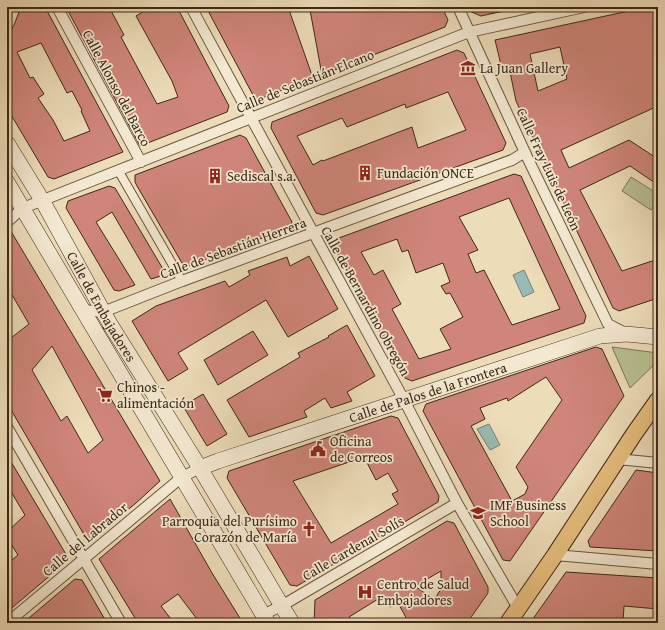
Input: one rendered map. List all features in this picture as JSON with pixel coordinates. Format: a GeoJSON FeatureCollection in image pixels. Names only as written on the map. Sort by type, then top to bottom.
{"type":"FeatureCollection","features":[{"type":"Feature","properties":{"kind":"main road","name":"Calle de Embajadores"},"geometry":{"type":"LineString","coordinates":[[7,143],[42,200],[103,312],[200,468],[292,623]]}},
{"type":"Feature","properties":{"kind":"main road","name":"Calle de Embajadores"},"geometry":{"type":"LineString","coordinates":[[7,182],[265,619]]}},
{"type":"Feature","properties":{"kind":"main road","name":"Calle de Palos de la Frontera"},"geometry":{"type":"LineString","coordinates":[[200,468],[600,336],[626,334],[658,337]]}},
{"type":"Feature","properties":{"kind":"main road"},"geometry":{"type":"LineString","coordinates":[[508,623],[658,400]]}},
{"type":"Feature","properties":{"kind":"street","name":"Calle Alonso del Barco"},"geometry":{"type":"LineString","coordinates":[[57,7],[140,162]]}},
{"type":"Feature","properties":{"kind":"street","name":"Calle de Bernardino Obregón"},"geometry":{"type":"LineString","coordinates":[[190,7],[404,400],[457,503],[518,608]]}},
{"type":"Feature","properties":{"kind":"street","name":"Calle Fray Luis de León"},"geometry":{"type":"LineString","coordinates":[[458,7],[525,152],[608,324],[626,334]]}},
{"type":"Feature","properties":{"kind":"street","name":"Calle de Sebastián Elcano"},"geometry":{"type":"LineString","coordinates":[[7,222],[23,208],[42,200],[469,32],[584,7]]}},
{"type":"Feature","properties":{"kind":"street","name":"Calle de Sebastián Herrera"},"geometry":{"type":"LineString","coordinates":[[83,310],[103,312],[182,281],[512,160],[525,152]]}},
{"type":"Feature","properties":{"kind":"street"},"geometry":{"type":"LineString","coordinates":[[118,170],[182,281]]}},
{"type":"Feature","properties":{"kind":"street"},"geometry":{"type":"LineString","coordinates":[[7,427],[121,623]]}},
{"type":"Feature","properties":{"kind":"street"},"geometry":{"type":"LineString","coordinates":[[617,459],[658,463]]}},
{"type":"Feature","properties":{"kind":"street"},"geometry":{"type":"LineString","coordinates":[[182,477],[200,468]]}},
{"type":"Feature","properties":{"kind":"street","name":"Calle del Labrador"},"geometry":{"type":"LineString","coordinates":[[7,623],[182,477]]}},
{"type":"Feature","properties":{"kind":"street","name":"Calle Cardenal Solís"},"geometry":{"type":"LineString","coordinates":[[265,619],[282,605],[457,503]]}},
{"type":"Feature","properties":{"kind":"street"},"geometry":{"type":"LineString","coordinates":[[555,555],[658,564]]}},
{"type":"Feature","properties":{"kind":"green space"},"geometry":{"type":"Polygon","coordinates":[[[631,177],[658,194],[658,200],[651,210],[622,191],[631,177]]]}},
{"type":"Feature","properties":{"kind":"green space"},"geometry":{"type":"Polygon","coordinates":[[[612,347],[658,353],[658,361],[630,388],[612,347]]]}},
{"type":"Feature","properties":{"kind":"water"},"geometry":{"type":"Polygon","coordinates":[[[524,270],[534,292],[523,297],[513,275],[524,270]]]}},
{"type":"Feature","properties":{"kind":"water"},"geometry":{"type":"Polygon","coordinates":[[[489,424],[500,445],[490,450],[477,429],[489,424]]]}},
{"type":"Feature","properties":{"kind":"building"},"geometry":{"type":"Polygon","coordinates":[[[21,7],[45,7],[123,152],[54,179],[48,177],[7,108],[7,32],[8,35],[14,25],[21,7]],[[41,43],[17,52],[30,78],[33,77],[44,94],[38,98],[53,120],[64,141],[90,131],[81,111],[82,110],[72,91],[67,93],[41,43]]]}},
{"type":"Feature","properties":{"kind":"building"},"geometry":{"type":"Polygon","coordinates":[[[66,7],[109,7],[124,35],[121,37],[157,104],[178,97],[172,81],[136,16],[151,7],[177,7],[229,106],[227,112],[140,146],[66,7]]]}},
{"type":"Feature","properties":{"kind":"building"},"geometry":{"type":"Polygon","coordinates":[[[206,7],[288,7],[313,78],[260,99],[254,97],[206,7]]]}},
{"type":"Feature","properties":{"kind":"building"},"geometry":{"type":"Polygon","coordinates":[[[325,7],[442,7],[448,20],[445,27],[322,75],[310,10],[325,7]]]}},
{"type":"Feature","properties":{"kind":"building"},"geometry":{"type":"Polygon","coordinates":[[[465,7],[503,7],[504,11],[481,16],[467,10],[465,7]]]}},
{"type":"Feature","properties":{"kind":"building"},"geometry":{"type":"Polygon","coordinates":[[[647,7],[658,7],[658,106],[561,150],[569,168],[629,140],[658,159],[658,185],[630,166],[580,190],[622,271],[658,259],[658,298],[619,311],[613,308],[516,101],[510,72],[503,73],[495,40],[647,7]],[[560,47],[530,54],[538,91],[567,79],[560,47]]]}},
{"type":"Feature","properties":{"kind":"building"},"geometry":{"type":"Polygon","coordinates":[[[457,50],[464,53],[506,143],[503,150],[323,215],[316,213],[271,128],[272,122],[457,50]],[[448,92],[406,108],[405,104],[347,127],[342,118],[297,136],[313,165],[322,160],[323,161],[412,127],[418,148],[466,130],[448,92]]]}},
{"type":"Feature","properties":{"kind":"building"},"geometry":{"type":"Polygon","coordinates":[[[240,135],[246,138],[292,222],[289,228],[189,266],[182,263],[137,186],[135,182],[135,175],[240,135]]]}},
{"type":"Feature","properties":{"kind":"building"},"geometry":{"type":"Polygon","coordinates":[[[514,174],[521,176],[586,316],[584,323],[412,381],[405,378],[333,245],[336,239],[514,174]],[[509,198],[459,217],[478,250],[468,254],[476,273],[484,270],[512,325],[560,309],[509,198]],[[397,239],[361,252],[374,275],[383,270],[401,304],[392,309],[419,359],[451,349],[440,329],[463,317],[450,293],[446,294],[441,286],[450,282],[443,263],[416,273],[408,250],[402,252],[397,239]]]}},
{"type":"Feature","properties":{"kind":"building"},"geometry":{"type":"Polygon","coordinates":[[[109,186],[115,188],[163,269],[161,276],[151,279],[112,212],[96,222],[135,285],[119,291],[114,290],[66,208],[68,201],[109,186]]]}},
{"type":"Feature","properties":{"kind":"building"},"geometry":{"type":"Polygon","coordinates":[[[7,228],[9,228],[160,481],[136,503],[93,538],[86,538],[7,403],[7,341],[29,324],[8,288],[12,287],[7,279],[7,228]],[[52,346],[32,370],[61,421],[67,416],[88,453],[103,440],[52,346]]]}},
{"type":"Feature","properties":{"kind":"building"},"geometry":{"type":"Polygon","coordinates":[[[309,256],[338,309],[288,337],[266,300],[178,353],[188,369],[168,381],[132,321],[156,306],[225,281],[229,287],[250,275],[248,271],[287,257],[290,266],[309,256]]]}},
{"type":"Feature","properties":{"kind":"building"},"geometry":{"type":"Polygon","coordinates":[[[347,325],[375,376],[347,392],[352,401],[331,408],[325,398],[304,411],[307,417],[249,437],[227,400],[300,357],[298,353],[329,337],[328,336],[347,325]]]}},
{"type":"Feature","properties":{"kind":"building"},"geometry":{"type":"Polygon","coordinates":[[[253,331],[268,355],[218,385],[204,360],[253,331]]]}},
{"type":"Feature","properties":{"kind":"building"},"geometry":{"type":"Polygon","coordinates":[[[596,347],[602,349],[624,396],[510,561],[503,560],[423,411],[426,404],[596,347]],[[546,377],[508,401],[507,398],[480,408],[485,419],[471,426],[512,501],[525,494],[528,487],[516,467],[562,400],[546,377]]]}},
{"type":"Feature","properties":{"kind":"building"},"geometry":{"type":"Polygon","coordinates":[[[203,394],[227,434],[207,446],[183,406],[203,394]]]}},
{"type":"Feature","properties":{"kind":"building"},"geometry":{"type":"Polygon","coordinates":[[[391,416],[398,418],[439,496],[438,502],[297,586],[290,585],[227,478],[229,471],[391,416]],[[364,457],[293,481],[331,543],[398,504],[392,494],[398,491],[388,473],[376,480],[364,457]]]}},
{"type":"Feature","properties":{"kind":"building"},"geometry":{"type":"Polygon","coordinates":[[[7,455],[67,556],[65,563],[7,612],[7,564],[18,555],[7,538],[7,532],[25,515],[7,485],[7,455]]]}},
{"type":"Feature","properties":{"kind":"building"},"geometry":{"type":"Polygon","coordinates":[[[636,470],[658,473],[658,551],[590,547],[588,541],[636,470]]]}},
{"type":"Feature","properties":{"kind":"building"},"geometry":{"type":"Polygon","coordinates":[[[170,499],[212,573],[243,623],[208,623],[206,618],[200,623],[178,594],[161,606],[174,623],[138,623],[99,559],[170,499]]]}},
{"type":"Feature","properties":{"kind":"building"},"geometry":{"type":"Polygon","coordinates":[[[447,521],[454,523],[488,587],[488,593],[467,623],[409,623],[398,603],[390,607],[383,596],[349,617],[352,623],[314,623],[315,600],[447,521]],[[441,571],[415,586],[434,600],[441,589],[441,571]]]}},
{"type":"Feature","properties":{"kind":"building"},"geometry":{"type":"Polygon","coordinates":[[[566,572],[658,578],[658,609],[624,606],[623,623],[530,623],[566,572]]]}},
{"type":"Feature","properties":{"kind":"building"},"geometry":{"type":"Polygon","coordinates":[[[75,579],[82,580],[107,623],[23,623],[75,579]]]}},
{"type":"Feature","properties":{"kind":"place","name":"La Juan Gallery"},"geometry":{"type":"Point","coordinates":[468,68]}},
{"type":"Feature","properties":{"kind":"place","name":"Fundación ONCE"},"geometry":{"type":"Point","coordinates":[365,173]}},
{"type":"Feature","properties":{"kind":"place","name":"Sediscal s.a."},"geometry":{"type":"Point","coordinates":[215,176]}},
{"type":"Feature","properties":{"kind":"place","name":"Chinos - alimentación"},"geometry":{"type":"Point","coordinates":[105,395]}},
{"type":"Feature","properties":{"kind":"place","name":"Oficina de Correos"},"geometry":{"type":"Point","coordinates":[318,449]}},
{"type":"Feature","properties":{"kind":"place","name":"IMF Business School"},"geometry":{"type":"Point","coordinates":[478,513]}},
{"type":"Feature","properties":{"kind":"place","name":"Parroquia del Purísimo Corazón de María"},"geometry":{"type":"Point","coordinates":[309,529]}},
{"type":"Feature","properties":{"kind":"place","name":"Centro de Salud Embajadores"},"geometry":{"type":"Point","coordinates":[365,592]}}]}
